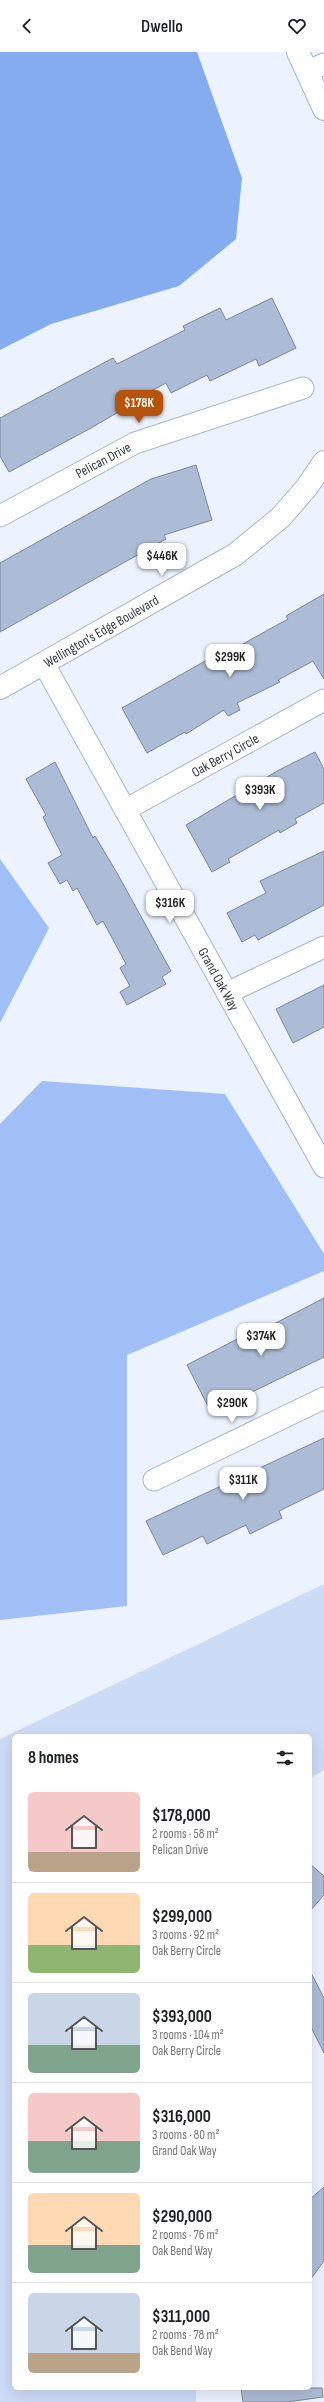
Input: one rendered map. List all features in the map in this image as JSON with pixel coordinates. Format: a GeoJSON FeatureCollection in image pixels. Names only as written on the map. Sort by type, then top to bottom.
{"type":"FeatureCollection","features":[{"type":"Feature","properties":{"kind":"street"},"geometry":{"type":"LineString","coordinates":[[298,52],[316,68],[324,109]]}},
{"type":"Feature","properties":{"kind":"street","name":"Pelican Drive"},"geometry":{"type":"LineString","coordinates":[[0,516],[135,443],[303,388]]}},
{"type":"Feature","properties":{"kind":"street","name":"Wellington's Edge Boulevard"},"geometry":{"type":"LineString","coordinates":[[0,688],[236,554],[281,517],[307,487],[324,462]]}},
{"type":"Feature","properties":{"kind":"street","name":"Grand Oak Way"},"geometry":{"type":"LineString","coordinates":[[44,664],[324,1167]]}},
{"type":"Feature","properties":{"kind":"street","name":"Oak Berry Circle"},"geometry":{"type":"LineString","coordinates":[[126,810],[324,700]]}},
{"type":"Feature","properties":{"kind":"street"},"geometry":{"type":"LineString","coordinates":[[227,993],[324,947]]}},
{"type":"Feature","properties":{"kind":"street"},"geometry":{"type":"LineString","coordinates":[[154,1480],[324,1398]]}},
{"type":"Feature","properties":{"kind":"shaded area"},"geometry":{"type":"Polygon","coordinates":[[[0,52],[197,52],[242,178],[236,239],[179,286],[51,324],[0,350],[0,52]]]}},
{"type":"Feature","properties":{"kind":"shaded area"},"geometry":{"type":"Polygon","coordinates":[[[0,859],[49,928],[0,1023],[0,859]]]}},
{"type":"Feature","properties":{"kind":"shaded area"},"geometry":{"type":"Polygon","coordinates":[[[42,1081],[225,1094],[324,1254],[324,1271],[127,1355],[127,1606],[0,1620],[0,1124],[42,1081]]]}},
{"type":"Feature","properties":{"kind":"shaded area"},"geometry":{"type":"Polygon","coordinates":[[[324,1584],[324,1770],[312,1777],[312,1734],[12,1734],[12,2390],[196,2390],[196,2402],[0,2402],[0,1739],[324,1584]]]}},
{"type":"Feature","properties":{"kind":"building"},"geometry":{"type":"Polygon","coordinates":[[[272,298],[296,348],[259,366],[256,359],[210,381],[207,375],[171,393],[166,383],[136,399],[137,401],[91,428],[9,472],[0,456],[0,418],[113,358],[117,364],[185,330],[183,326],[220,308],[226,320],[272,298]]]}},
{"type":"Feature","properties":{"kind":"building"},"geometry":{"type":"Polygon","coordinates":[[[196,465],[212,520],[164,535],[166,539],[0,632],[0,563],[151,479],[196,465]]]}},
{"type":"Feature","properties":{"kind":"building"},"geometry":{"type":"Polygon","coordinates":[[[324,594],[324,679],[313,661],[278,680],[280,682],[237,703],[240,710],[228,716],[224,710],[186,734],[185,732],[147,753],[122,708],[230,647],[232,650],[288,619],[286,616],[324,594]]]}},
{"type":"Feature","properties":{"kind":"building"},"geometry":{"type":"Polygon","coordinates":[[[315,752],[324,769],[324,803],[295,819],[297,823],[280,833],[279,830],[228,859],[230,862],[212,872],[186,825],[279,770],[315,752]]]}},
{"type":"Feature","properties":{"kind":"building"},"geometry":{"type":"Polygon","coordinates":[[[55,762],[93,838],[95,836],[117,873],[171,971],[162,977],[166,984],[127,1005],[120,992],[130,986],[120,968],[126,964],[103,921],[97,925],[77,888],[73,891],[67,880],[60,884],[48,863],[62,855],[43,817],[46,815],[26,779],[55,762]]]}},
{"type":"Feature","properties":{"kind":"building"},"geometry":{"type":"Polygon","coordinates":[[[324,851],[324,905],[258,940],[255,935],[242,942],[227,913],[266,893],[260,881],[324,851]]]}},
{"type":"Feature","properties":{"kind":"building"},"geometry":{"type":"Polygon","coordinates":[[[324,985],[324,1027],[293,1043],[276,1009],[324,985]]]}},
{"type":"Feature","properties":{"kind":"building"},"geometry":{"type":"Polygon","coordinates":[[[324,1298],[324,1357],[211,1412],[187,1365],[247,1334],[249,1337],[324,1298]]]}},
{"type":"Feature","properties":{"kind":"building"},"geometry":{"type":"Polygon","coordinates":[[[324,1438],[324,1489],[279,1511],[282,1518],[250,1534],[246,1525],[207,1544],[203,1536],[163,1555],[146,1521],[324,1438]]]}},
{"type":"Feature","properties":{"kind":"building"},"geometry":{"type":"Polygon","coordinates":[[[312,1866],[324,1876],[324,1895],[312,1909],[312,1866]]]}},
{"type":"Feature","properties":{"kind":"building"},"geometry":{"type":"Polygon","coordinates":[[[312,1975],[324,1998],[324,2053],[312,2029],[312,1975]]]}},
{"type":"Feature","properties":{"kind":"building"},"geometry":{"type":"Polygon","coordinates":[[[324,2187],[324,2261],[312,2277],[312,2197],[324,2187]]]}},
{"type":"Feature","properties":{"kind":"building"},"geometry":{"type":"Polygon","coordinates":[[[312,2388],[322,2388],[323,2397],[287,2402],[243,2402],[241,2390],[312,2390],[312,2388]]]}}]}
